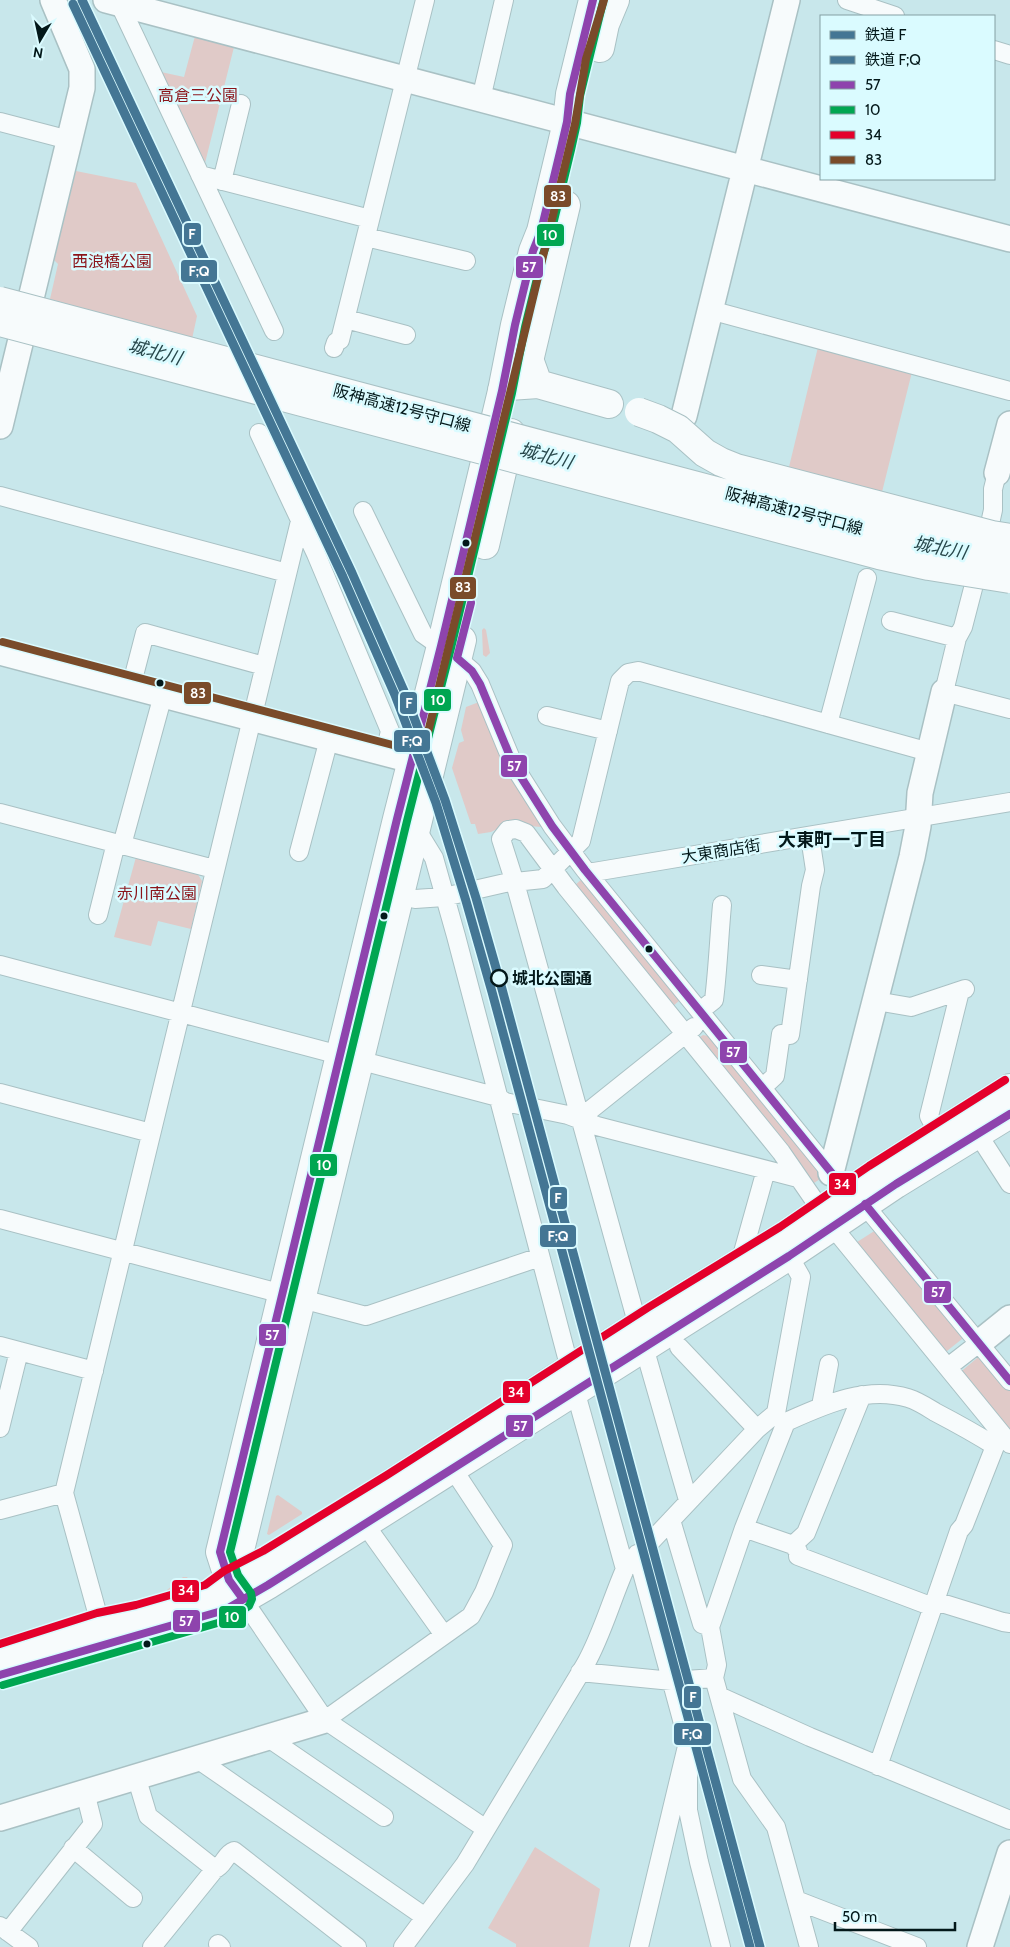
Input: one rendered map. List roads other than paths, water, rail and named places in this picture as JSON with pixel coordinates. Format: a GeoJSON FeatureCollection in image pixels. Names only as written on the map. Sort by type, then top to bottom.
{"type":"FeatureCollection","features":[{"type":"Feature","properties":{"kind":"main road"},"geometry":{"type":"LineString","coordinates":[[235,1589],[220,1552],[292,1297],[488,490],[522,383],[576,124],[570,94],[593,0]]}},
{"type":"Feature","properties":{"kind":"main road"},"geometry":{"type":"LineString","coordinates":[[522,383],[515,325],[533,250],[576,124],[588,99],[603,33],[615,0]]}},
{"type":"Feature","properties":{"kind":"main road","name":"阪神高速12号守口線"},"geometry":{"type":"LineString","coordinates":[[0,301],[858,528],[932,546],[1010,558]]}},
{"type":"Feature","properties":{"kind":"main road","name":"阪神高速12号守口線"},"geometry":{"type":"LineString","coordinates":[[0,322],[861,550],[929,566],[1010,579]]}},
{"type":"Feature","properties":{"kind":"main road"},"geometry":{"type":"LineString","coordinates":[[522,383],[609,404]]}},
{"type":"Feature","properties":{"kind":"main road"},"geometry":{"type":"LineString","coordinates":[[639,412],[658,418],[678,429],[706,453],[728,465],[992,535],[1010,538]]}},
{"type":"Feature","properties":{"kind":"main road"},"geometry":{"type":"LineString","coordinates":[[349,1058],[415,827],[422,762]]}},
{"type":"Feature","properties":{"kind":"main road"},"geometry":{"type":"LineString","coordinates":[[849,1189],[972,1124],[1010,1088]]}},
{"type":"Feature","properties":{"kind":"main road"},"geometry":{"type":"LineString","coordinates":[[0,1675],[225,1610],[235,1589],[268,1560],[447,1460],[641,1336],[789,1256],[827,1218],[849,1189],[938,1133],[1010,1114]]}},
{"type":"Feature","properties":{"kind":"main road"},"geometry":{"type":"LineString","coordinates":[[641,1336],[740,1263],[827,1218]]}},
{"type":"Feature","properties":{"kind":"main road"},"geometry":{"type":"LineString","coordinates":[[0,1654],[100,1623],[138,1615],[208,1594],[268,1585],[364,1523],[447,1460]]}},
{"type":"Feature","properties":{"kind":"street"},"geometry":{"type":"LineString","coordinates":[[0,426],[82,88],[83,76],[80,63],[53,0]]}},
{"type":"Feature","properties":{"kind":"street"},"geometry":{"type":"LineString","coordinates":[[334,348],[336,342],[340,340],[346,319],[425,0]]}},
{"type":"Feature","properties":{"kind":"street"},"geometry":{"type":"LineString","coordinates":[[481,99],[504,0]]}},
{"type":"Feature","properties":{"kind":"street"},"geometry":{"type":"LineString","coordinates":[[684,416],[740,183],[746,169],[787,0]]}},
{"type":"Feature","properties":{"kind":"street"},"geometry":{"type":"LineString","coordinates":[[848,0],[892,15]]}},
{"type":"Feature","properties":{"kind":"street"},"geometry":{"type":"LineString","coordinates":[[113,2],[1010,238]]}},
{"type":"Feature","properties":{"kind":"street"},"geometry":{"type":"LineString","coordinates":[[113,2],[200,175],[274,331]]}},
{"type":"Feature","properties":{"kind":"street"},"geometry":{"type":"LineString","coordinates":[[995,50],[1010,55]]}},
{"type":"Feature","properties":{"kind":"street"},"geometry":{"type":"LineString","coordinates":[[222,181],[241,104]]}},
{"type":"Feature","properties":{"kind":"street"},"geometry":{"type":"LineString","coordinates":[[0,122],[69,140]]}},
{"type":"Feature","properties":{"kind":"street"},"geometry":{"type":"LineString","coordinates":[[200,175],[370,219]]}},
{"type":"Feature","properties":{"kind":"street"},"geometry":{"type":"LineString","coordinates":[[366,237],[466,261]]}},
{"type":"Feature","properties":{"kind":"street"},"geometry":{"type":"LineString","coordinates":[[710,310],[1010,391]]}},
{"type":"Feature","properties":{"kind":"street"},"geometry":{"type":"LineString","coordinates":[[346,319],[406,335]]}},
{"type":"Feature","properties":{"kind":"street"},"geometry":{"type":"LineString","coordinates":[[849,1189],[876,1001],[912,857],[918,826],[920,793],[929,752],[957,638],[962,632],[991,520],[993,489],[1010,424]]}},
{"type":"Feature","properties":{"kind":"street"},"geometry":{"type":"LineString","coordinates":[[259,433],[316,554],[390,732],[385,753]]}},
{"type":"Feature","properties":{"kind":"street"},"geometry":{"type":"LineString","coordinates":[[0,496],[288,572]]}},
{"type":"Feature","properties":{"kind":"street"},"geometry":{"type":"LineString","coordinates":[[363,511],[423,634],[472,671],[480,684],[514,766],[544,815],[570,852],[762,1088],[1010,1381]]}},
{"type":"Feature","properties":{"kind":"street"},"geometry":{"type":"LineString","coordinates":[[100,1623],[64,1493],[300,521]]}},
{"type":"Feature","properties":{"kind":"street"},"geometry":{"type":"LineString","coordinates":[[828,724],[867,578]]}},
{"type":"Feature","properties":{"kind":"street"},"geometry":{"type":"LineString","coordinates":[[891,621],[957,638]]}},
{"type":"Feature","properties":{"kind":"street"},"geometry":{"type":"LineString","coordinates":[[131,687],[145,633],[264,666]]}},
{"type":"Feature","properties":{"kind":"street"},"geometry":{"type":"LineString","coordinates":[[0,652],[422,762]]}},
{"type":"Feature","properties":{"kind":"street"},"geometry":{"type":"LineString","coordinates":[[415,899],[444,897],[505,883],[543,879],[581,841],[620,681],[628,673],[638,671],[929,752]]}},
{"type":"Feature","properties":{"kind":"street"},"geometry":{"type":"LineString","coordinates":[[944,692],[1010,709]]}},
{"type":"Feature","properties":{"kind":"street"},"geometry":{"type":"LineString","coordinates":[[98,915],[163,695]]}},
{"type":"Feature","properties":{"kind":"street"},"geometry":{"type":"LineString","coordinates":[[547,716],[608,731]]}},
{"type":"Feature","properties":{"kind":"street"},"geometry":{"type":"LineString","coordinates":[[299,852],[329,739]]}},
{"type":"Feature","properties":{"kind":"street","name":"大東商店街"},"geometry":{"type":"LineString","coordinates":[[588,873],[1010,802]]}},
{"type":"Feature","properties":{"kind":"street"},"geometry":{"type":"LineString","coordinates":[[0,813],[214,869]]}},
{"type":"Feature","properties":{"kind":"street"},"geometry":{"type":"LineString","coordinates":[[415,827],[434,858],[572,1379],[625,1569]]}},
{"type":"Feature","properties":{"kind":"street"},"geometry":{"type":"LineString","coordinates":[[688,1500],[501,838],[508,830],[516,829],[526,833],[552,870],[781,1152],[827,1218],[948,1367],[1002,1441]]}},
{"type":"Feature","properties":{"kind":"street"},"geometry":{"type":"LineString","coordinates":[[762,1088],[775,1076],[781,1034],[790,1035],[811,886],[815,870],[810,837]]}},
{"type":"Feature","properties":{"kind":"street"},"geometry":{"type":"LineString","coordinates":[[579,1119],[684,1034],[714,1000],[722,905]]}},
{"type":"Feature","properties":{"kind":"street"},"geometry":{"type":"LineString","coordinates":[[0,965],[498,1097],[505,1102],[568,1115],[597,1126],[798,1178]]}},
{"type":"Feature","properties":{"kind":"street"},"geometry":{"type":"LineString","coordinates":[[760,975],[798,980]]}},
{"type":"Feature","properties":{"kind":"street"},"geometry":{"type":"LineString","coordinates":[[876,1001],[911,1007],[962,990],[928,1116],[938,1133]]}},
{"type":"Feature","properties":{"kind":"street"},"geometry":{"type":"LineString","coordinates":[[0,1093],[151,1133]]}},
{"type":"Feature","properties":{"kind":"street"},"geometry":{"type":"LineString","coordinates":[[972,1124],[1010,1184]]}},
{"type":"Feature","properties":{"kind":"street"},"geometry":{"type":"LineString","coordinates":[[740,1263],[766,1170]]}},
{"type":"Feature","properties":{"kind":"street"},"geometry":{"type":"LineString","coordinates":[[0,1220],[366,1316],[540,1257]]}},
{"type":"Feature","properties":{"kind":"street"},"geometry":{"type":"LineString","coordinates":[[789,1256],[801,1277],[782,1417],[710,1627],[717,1665],[714,1678],[742,1779],[776,1826],[809,1947]]}},
{"type":"Feature","properties":{"kind":"street"},"geometry":{"type":"LineString","coordinates":[[948,1367],[1010,1318]]}},
{"type":"Feature","properties":{"kind":"street"},"geometry":{"type":"LineString","coordinates":[[0,1346],[94,1371]]}},
{"type":"Feature","properties":{"kind":"street"},"geometry":{"type":"LineString","coordinates":[[679,1347],[757,1429]]}},
{"type":"Feature","properties":{"kind":"street"},"geometry":{"type":"LineString","coordinates":[[0,1428],[19,1351]]}},
{"type":"Feature","properties":{"kind":"street"},"geometry":{"type":"LineString","coordinates":[[821,1406],[829,1364]]}},
{"type":"Feature","properties":{"kind":"street"},"geometry":{"type":"LineString","coordinates":[[402,1947],[465,1864],[597,1644],[625,1569],[757,1429],[782,1417],[862,1395],[881,1394],[909,1398],[961,1425],[1002,1441]]}},
{"type":"Feature","properties":{"kind":"street"},"geometry":{"type":"LineString","coordinates":[[794,1545],[806,1533],[862,1395]]}},
{"type":"Feature","properties":{"kind":"street"},"geometry":{"type":"LineString","coordinates":[[878,1766],[959,1531],[964,1525],[1002,1441]]}},
{"type":"Feature","properties":{"kind":"street"},"geometry":{"type":"LineString","coordinates":[[0,1818],[324,1720],[471,1616],[484,1592],[504,1545],[447,1460]]}},
{"type":"Feature","properties":{"kind":"street"},"geometry":{"type":"LineString","coordinates":[[0,1510],[64,1493]]}},
{"type":"Feature","properties":{"kind":"street"},"geometry":{"type":"LineString","coordinates":[[671,1520],[702,1624],[710,1627]]}},
{"type":"Feature","properties":{"kind":"street"},"geometry":{"type":"LineString","coordinates":[[364,1523],[444,1635]]}},
{"type":"Feature","properties":{"kind":"street"},"geometry":{"type":"LineString","coordinates":[[744,1528],[794,1545],[798,1551],[798,1556],[934,1604],[1010,1623]]}},
{"type":"Feature","properties":{"kind":"street"},"geometry":{"type":"LineString","coordinates":[[638,1554],[688,1742],[688,1810],[699,1862],[722,1947]]}},
{"type":"Feature","properties":{"kind":"street"},"geometry":{"type":"LineString","coordinates":[[235,1589],[324,1720],[486,1829]]}},
{"type":"Feature","properties":{"kind":"street"},"geometry":{"type":"LineString","coordinates":[[580,1672],[672,1681],[714,1678]]}},
{"type":"Feature","properties":{"kind":"street"},"geometry":{"type":"LineString","coordinates":[[719,1696],[878,1766],[1010,1820]]}},
{"type":"Feature","properties":{"kind":"street"},"geometry":{"type":"LineString","coordinates":[[267,1737],[384,1817]]}},
{"type":"Feature","properties":{"kind":"street"},"geometry":{"type":"LineString","coordinates":[[639,1947],[688,1742]]}},
{"type":"Feature","properties":{"kind":"street"},"geometry":{"type":"LineString","coordinates":[[196,1758],[425,1917]]}},
{"type":"Feature","properties":{"kind":"street"},"geometry":{"type":"LineString","coordinates":[[136,1776],[148,1816],[215,1869]]}},
{"type":"Feature","properties":{"kind":"street"},"geometry":{"type":"LineString","coordinates":[[29,1947],[4,1929],[93,1824],[84,1792]]}},
{"type":"Feature","properties":{"kind":"street"},"geometry":{"type":"LineString","coordinates":[[73,1848],[133,1898]]}},
{"type":"Feature","properties":{"kind":"street"},"geometry":{"type":"LineString","coordinates":[[152,1947],[215,1869],[218,1868],[230,1853],[234,1852],[357,1947]]}},
{"type":"Feature","properties":{"kind":"street"},"geometry":{"type":"LineString","coordinates":[[980,1947],[1010,1853]]}},
{"type":"Feature","properties":{"kind":"street"},"geometry":{"type":"LineString","coordinates":[[796,1900],[917,1947]]}},
{"type":"Feature","properties":{"kind":"rail line","name":"F"},"geometry":{"type":"LineString","coordinates":[[82,0],[352,573],[404,691],[445,800],[502,989],[760,1947]]}},
{"type":"Feature","properties":{"kind":"rail line","name":"F;Q"},"geometry":{"type":"LineString","coordinates":[[73,4],[343,577],[395,695],[436,803],[492,992],[750,1947]]}},
{"type":"Feature","properties":{"kind":"place","name":"城北公園通"},"geometry":{"type":"Point","coordinates":[499,978]}},
{"type":"Feature","properties":{"kind":"district","name":"大東町一丁目"},"geometry":{"type":"Point","coordinates":[832,840]}},
{"type":"Feature","properties":{"kind":"park label","name":"高倉三公園"},"geometry":{"type":"Point","coordinates":[198,95]}},
{"type":"Feature","properties":{"kind":"park label","name":"西浪橋公園"},"geometry":{"type":"Point","coordinates":[112,261]}},
{"type":"Feature","properties":{"kind":"park label","name":"赤川南公園"},"geometry":{"type":"Point","coordinates":[157,893]}},
{"type":"Feature","properties":{"kind":"water label","name":"城北川"},"geometry":{"type":"Point","coordinates":[155,352]}},
{"type":"Feature","properties":{"kind":"water label","name":"城北川"},"geometry":{"type":"Point","coordinates":[546,456]}},
{"type":"Feature","properties":{"kind":"water label","name":"城北川"},"geometry":{"type":"Point","coordinates":[940,548]}}]}
